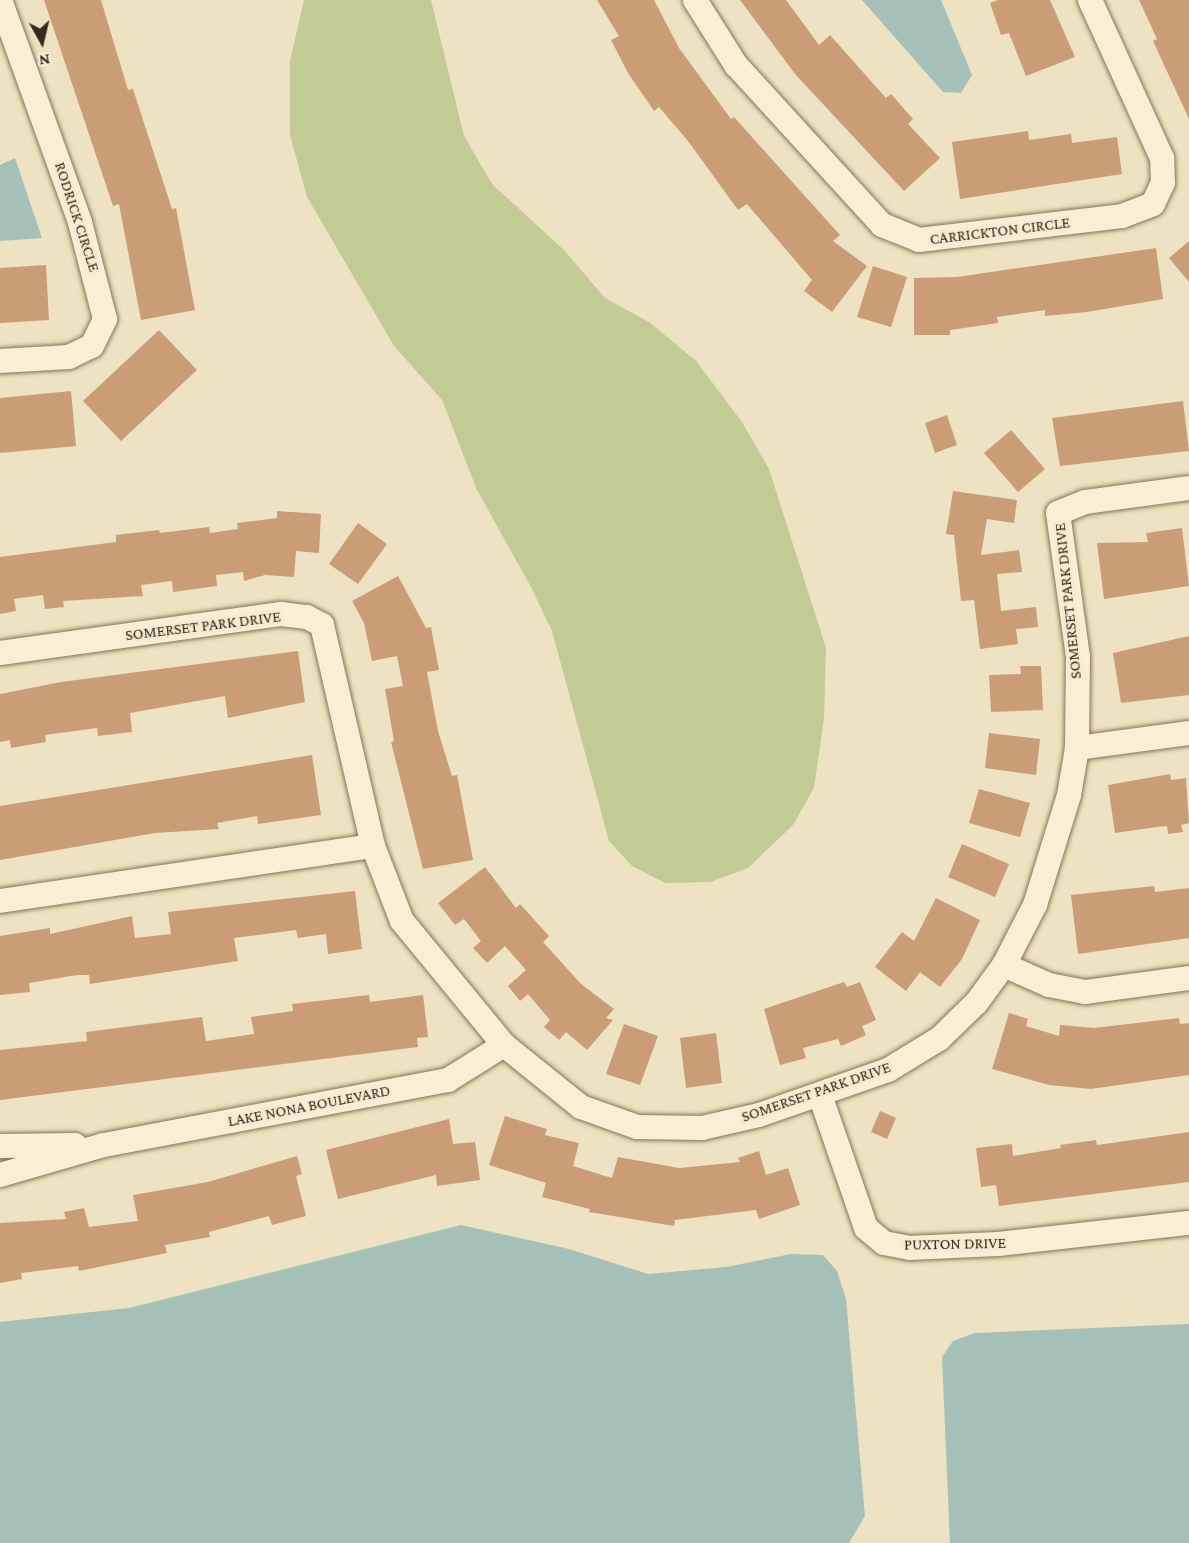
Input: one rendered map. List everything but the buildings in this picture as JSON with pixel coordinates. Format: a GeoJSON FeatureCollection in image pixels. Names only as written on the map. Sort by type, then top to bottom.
{"type":"FeatureCollection","features":[{"type":"Feature","properties":{"kind":"street","name":"RODRICK CIRCLE"},"geometry":{"type":"LineString","coordinates":[[0,0],[80,222],[105,319],[92,346],[69,357],[0,362]]}},
{"type":"Feature","properties":{"kind":"street","name":"CARRICKTON CIRCLE"},"geometry":{"type":"LineString","coordinates":[[695,0],[736,65],[882,225],[919,240],[1122,216],[1153,204],[1163,183],[1162,158],[1090,0]]}},
{"type":"Feature","properties":{"kind":"street","name":"SOMERSET PARK DRIVE"},"geometry":{"type":"LineString","coordinates":[[0,653],[281,614],[307,617],[322,626],[332,655],[373,846],[402,921],[504,1045],[581,1107],[637,1126],[702,1128],[820,1095],[888,1070],[939,1039],[977,1002],[1004,965],[1042,885],[1069,795],[1077,748],[1078,657],[1058,513],[1085,502],[1189,488]]}},
{"type":"Feature","properties":{"kind":"street"},"geometry":{"type":"LineString","coordinates":[[1077,748],[1189,733]]}},
{"type":"Feature","properties":{"kind":"street"},"geometry":{"type":"LineString","coordinates":[[0,901],[373,846]]}},
{"type":"Feature","properties":{"kind":"street"},"geometry":{"type":"LineString","coordinates":[[1004,965],[1049,985],[1085,992],[1189,978]]}},
{"type":"Feature","properties":{"kind":"street","name":"LAKE NONA BOULEVARD"},"geometry":{"type":"LineString","coordinates":[[0,1175],[104,1145],[448,1080],[504,1045]]}},
{"type":"Feature","properties":{"kind":"street","name":"PUXTON DRIVE"},"geometry":{"type":"LineString","coordinates":[[820,1095],[866,1228],[884,1243],[909,1248],[998,1244],[1189,1223]]}},
{"type":"Feature","properties":{"kind":"street","name":"LAKE NONA BOULEVARD"},"geometry":{"type":"LineString","coordinates":[[0,1146],[104,1145]]}},
{"type":"Feature","properties":{"kind":"green space"},"geometry":{"type":"Polygon","coordinates":[[[304,0],[431,0],[464,136],[492,184],[564,250],[605,298],[649,322],[696,361],[742,422],[769,469],[826,648],[824,718],[814,788],[793,825],[748,868],[710,882],[665,883],[632,866],[609,841],[552,631],[532,589],[477,490],[442,400],[394,346],[307,197],[290,135],[290,61],[304,0]]]}},
{"type":"Feature","properties":{"kind":"water"},"geometry":{"type":"Polygon","coordinates":[[[862,0],[941,0],[972,75],[961,93],[943,92],[862,0]]]}},
{"type":"Feature","properties":{"kind":"water"},"geometry":{"type":"Polygon","coordinates":[[[15,158],[42,238],[0,241],[0,165],[15,158]]]}},
{"type":"Feature","properties":{"kind":"water"},"geometry":{"type":"Polygon","coordinates":[[[461,1225],[569,1249],[648,1274],[726,1267],[791,1254],[823,1255],[837,1271],[846,1299],[865,1516],[849,1543],[0,1543],[0,1322],[129,1308],[461,1225]]]}},
{"type":"Feature","properties":{"kind":"water"},"geometry":{"type":"Polygon","coordinates":[[[1189,1324],[1189,1543],[950,1543],[942,1357],[953,1341],[975,1333],[1189,1324]]]}}]}
